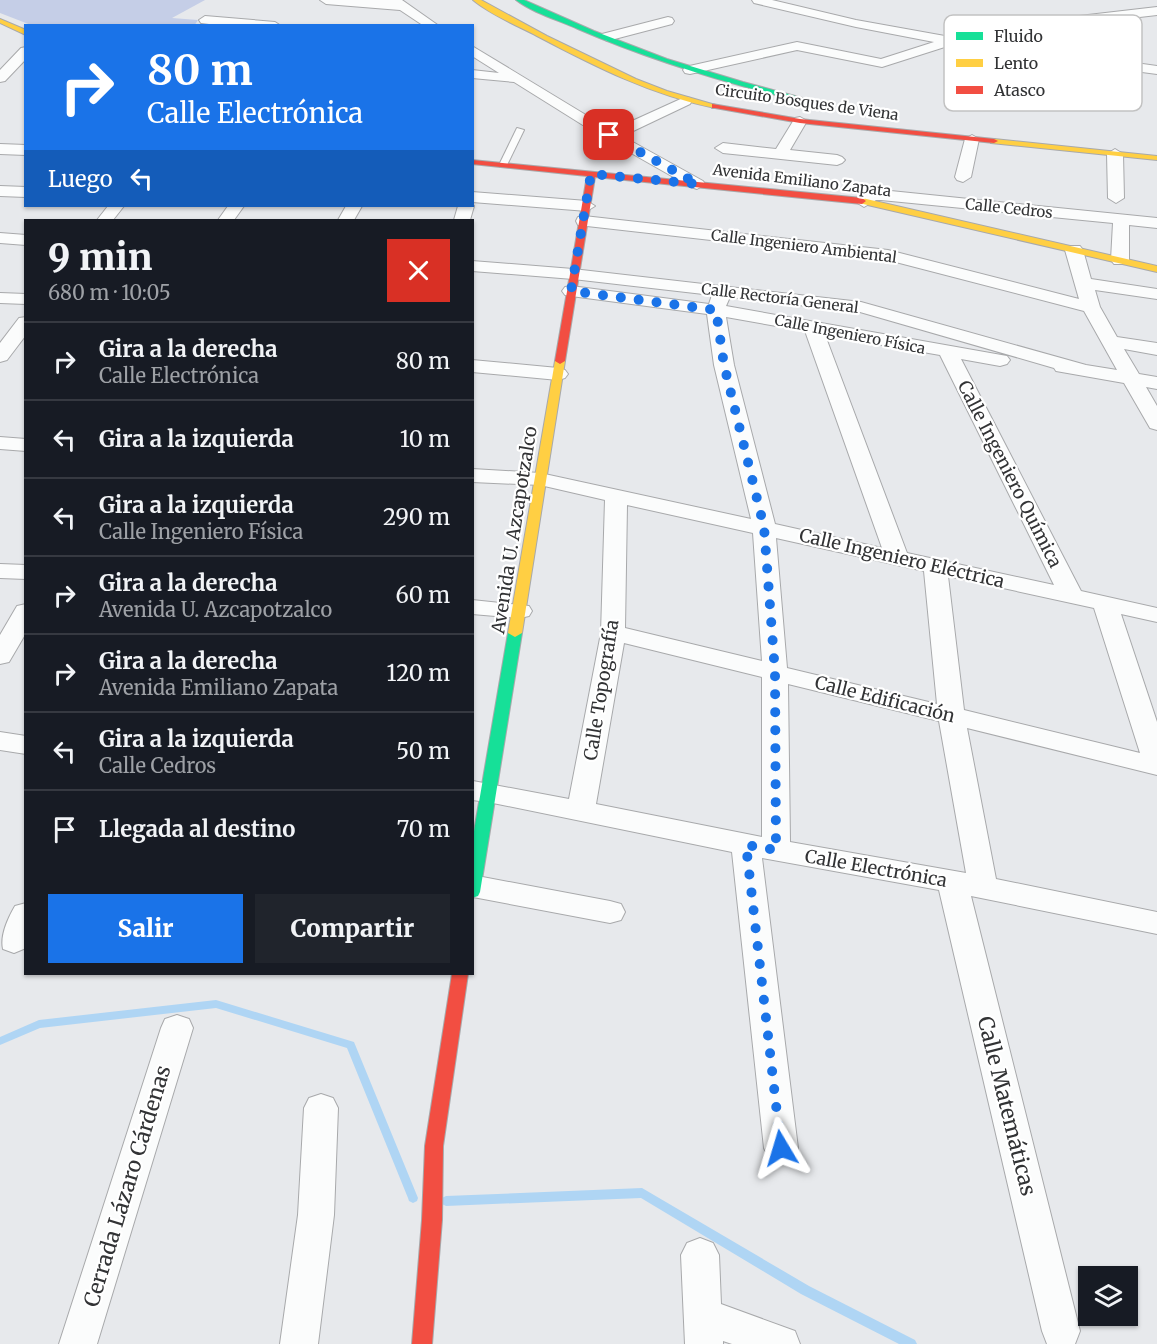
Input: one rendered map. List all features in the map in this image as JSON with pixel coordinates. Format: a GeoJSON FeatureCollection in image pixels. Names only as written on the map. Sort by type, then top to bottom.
{"type":"FeatureCollection","features":[{"type":"Feature","properties":{"kind":"street"},"geometry":{"type":"LineString","coordinates":[[326,0],[398,3],[430,24]]}},
{"type":"Feature","properties":{"kind":"street","name":"Circuito Bosques de Viena"},"geometry":{"type":"LineString","coordinates":[[476,0],[516,24],[649,89],[685,101],[800,121],[1157,158]]}},
{"type":"Feature","properties":{"kind":"street","name":"Circuito Bosques de Viena"},"geometry":{"type":"LineString","coordinates":[[519,0],[535,4],[607,37],[690,70],[734,84],[832,106]]}},
{"type":"Feature","properties":{"kind":"street"},"geometry":{"type":"LineString","coordinates":[[758,0],[818,17],[944,38]]}},
{"type":"Feature","properties":{"kind":"street"},"geometry":{"type":"LineString","coordinates":[[215,5],[204,23],[228,24]]}},
{"type":"Feature","properties":{"kind":"street"},"geometry":{"type":"LineString","coordinates":[[1117,15],[1157,11]]}},
{"type":"Feature","properties":{"kind":"street"},"geometry":{"type":"LineString","coordinates":[[651,13],[684,27]]}},
{"type":"Feature","properties":{"kind":"street"},"geometry":{"type":"LineString","coordinates":[[1142,17],[1150,23]]}},
{"type":"Feature","properties":{"kind":"street"},"geometry":{"type":"LineString","coordinates":[[0,21],[24,32]]}},
{"type":"Feature","properties":{"kind":"street"},"geometry":{"type":"LineString","coordinates":[[607,37],[668,21]]}},
{"type":"Feature","properties":{"kind":"street"},"geometry":{"type":"LineString","coordinates":[[896,30],[944,29]]}},
{"type":"Feature","properties":{"kind":"street"},"geometry":{"type":"LineString","coordinates":[[690,70],[797,46],[873,62],[888,62],[944,43]]}},
{"type":"Feature","properties":{"kind":"street"},"geometry":{"type":"LineString","coordinates":[[9,50],[24,51]]}},
{"type":"Feature","properties":{"kind":"street"},"geometry":{"type":"LineString","coordinates":[[474,51],[599,129],[698,184]]}},
{"type":"Feature","properties":{"kind":"street"},"geometry":{"type":"LineString","coordinates":[[0,78],[24,53]]}},
{"type":"Feature","properties":{"kind":"street"},"geometry":{"type":"LineString","coordinates":[[612,71],[652,56]]}},
{"type":"Feature","properties":{"kind":"street"},"geometry":{"type":"LineString","coordinates":[[1142,59],[1157,56]]}},
{"type":"Feature","properties":{"kind":"street"},"geometry":{"type":"LineString","coordinates":[[1142,68],[1157,70]]}},
{"type":"Feature","properties":{"kind":"street"},"geometry":{"type":"LineString","coordinates":[[474,74],[518,78]]}},
{"type":"Feature","properties":{"kind":"street"},"geometry":{"type":"LineString","coordinates":[[624,130],[685,101]]}},
{"type":"Feature","properties":{"kind":"street"},"geometry":{"type":"LineString","coordinates":[[780,154],[800,121]]}},
{"type":"Feature","properties":{"kind":"street"},"geometry":{"type":"LineString","coordinates":[[963,177],[972,139]]}},
{"type":"Feature","properties":{"kind":"street"},"geometry":{"type":"LineString","coordinates":[[723,148],[837,160]]}},
{"type":"Feature","properties":{"kind":"street"},"geometry":{"type":"LineString","coordinates":[[0,149],[24,150]]}},
{"type":"Feature","properties":{"kind":"street"},"geometry":{"type":"LineString","coordinates":[[1115,154],[1116,198]]}},
{"type":"Feature","properties":{"kind":"street","name":"Avenida Emiliano Zapata"},"geometry":{"type":"LineString","coordinates":[[474,162],[864,202],[1157,269]]}},
{"type":"Feature","properties":{"kind":"street","name":"Avenida U. Azcapotzalco"},"geometry":{"type":"LineString","coordinates":[[474,875],[480,791],[520,610],[591,174]]}},
{"type":"Feature","properties":{"kind":"street"},"geometry":{"type":"LineString","coordinates":[[0,192],[24,192]]}},
{"type":"Feature","properties":{"kind":"street","name":"Calle Cedros"},"geometry":{"type":"LineString","coordinates":[[864,202],[872,195],[881,195],[1157,223]]}},
{"type":"Feature","properties":{"kind":"street","name":"Calle Ingeniero Ambiental"},"geometry":{"type":"LineString","coordinates":[[474,197],[888,255],[1091,308]]}},
{"type":"Feature","properties":{"kind":"street"},"geometry":{"type":"LineString","coordinates":[[106,219],[115,207]]}},
{"type":"Feature","properties":{"kind":"street"},"geometry":{"type":"LineString","coordinates":[[1120,260],[1121,219]]}},
{"type":"Feature","properties":{"kind":"street"},"geometry":{"type":"LineString","coordinates":[[0,238],[24,240]]}},
{"type":"Feature","properties":{"kind":"street"},"geometry":{"type":"LineString","coordinates":[[1074,250],[1091,308],[1129,378],[1155,417]]}},
{"type":"Feature","properties":{"kind":"street","name":"Calle Rectoría General"},"geometry":{"type":"LineString","coordinates":[[474,266],[572,283],[723,290],[861,307],[1079,369]]}},
{"type":"Feature","properties":{"kind":"street","name":"Calle Ingeniero Física"},"geometry":{"type":"LineString","coordinates":[[572,283],[948,352],[1079,369],[1157,383]]}},
{"type":"Feature","properties":{"kind":"street"},"geometry":{"type":"LineString","coordinates":[[1083,283],[1157,294]]}},
{"type":"Feature","properties":{"kind":"street"},"geometry":{"type":"LineString","coordinates":[[723,290],[716,310],[724,365],[764,527],[775,672],[761,847],[781,1148]]}},
{"type":"Feature","properties":{"kind":"street"},"geometry":{"type":"LineString","coordinates":[[0,298],[24,299]]}},
{"type":"Feature","properties":{"kind":"street"},"geometry":{"type":"LineString","coordinates":[[0,356],[24,325]]}},
{"type":"Feature","properties":{"kind":"street"},"geometry":{"type":"LineString","coordinates":[[812,326],[897,556]]}},
{"type":"Feature","properties":{"kind":"street"},"geometry":{"type":"LineString","coordinates":[[1110,341],[1157,349]]}},
{"type":"Feature","properties":{"kind":"street","name":"Calle Ingeniero Química"},"geometry":{"type":"LineString","coordinates":[[948,352],[1072,597]]}},
{"type":"Feature","properties":{"kind":"street"},"geometry":{"type":"LineString","coordinates":[[474,366],[558,374]]}},
{"type":"Feature","properties":{"kind":"street"},"geometry":{"type":"LineString","coordinates":[[0,443],[24,445]]}},
{"type":"Feature","properties":{"kind":"street","name":"Calle Ingeniero Eléctrica"},"geometry":{"type":"LineString","coordinates":[[474,475],[540,479],[1157,615]]}},
{"type":"Feature","properties":{"kind":"street","name":"Calle Topografía"},"geometry":{"type":"LineString","coordinates":[[581,811],[613,633],[615,496]]}},
{"type":"Feature","properties":{"kind":"street"},"geometry":{"type":"LineString","coordinates":[[13,572],[24,555]]}},
{"type":"Feature","properties":{"kind":"street","name":"Calle Matemáticas"},"geometry":{"type":"LineString","coordinates":[[935,565],[967,884],[1061,1331]]}},
{"type":"Feature","properties":{"kind":"street"},"geometry":{"type":"LineString","coordinates":[[1105,604],[1157,764]]}},
{"type":"Feature","properties":{"kind":"street"},"geometry":{"type":"LineString","coordinates":[[474,607],[520,610]]}},
{"type":"Feature","properties":{"kind":"street"},"geometry":{"type":"LineString","coordinates":[[0,656],[24,614]]}},
{"type":"Feature","properties":{"kind":"street","name":"Calle Edificación"},"geometry":{"type":"LineString","coordinates":[[613,633],[1157,764]]}},
{"type":"Feature","properties":{"kind":"street"},"geometry":{"type":"LineString","coordinates":[[0,741],[24,745]]}},
{"type":"Feature","properties":{"kind":"street","name":"Calle Electrónica"},"geometry":{"type":"LineString","coordinates":[[480,791],[761,847],[967,884],[1157,923]]}},
{"type":"Feature","properties":{"kind":"street"},"geometry":{"type":"LineString","coordinates":[[474,889],[610,912]]}},
{"type":"Feature","properties":{"kind":"street"},"geometry":{"type":"LineString","coordinates":[[422,1344],[432,1220],[434,1146],[460,975]]}},
{"type":"Feature","properties":{"kind":"street","name":"Cerrada Lázaro Cárdenas"},"geometry":{"type":"LineString","coordinates":[[78,1344],[177,1028]]}},
{"type":"Feature","properties":{"kind":"street"},"geometry":{"type":"LineString","coordinates":[[299,1344],[316,1215],[321,1108]]}},
{"type":"Feature","properties":{"kind":"street"},"geometry":{"type":"LineString","coordinates":[[700,1256],[704,1330],[781,1344]]}},
{"type":"Feature","properties":{"kind":"lane"},"geometry":{"type":"LineString","coordinates":[[503,165],[520,130]]}},
{"type":"Feature","properties":{"kind":"shaded area"},"geometry":{"type":"Polygon","coordinates":[[[0,0],[205,0],[172,18],[198,20],[195,24],[28,24],[0,13],[0,0]]]}},
{"type":"Feature","properties":{"kind":"waterway"},"geometry":{"type":"LineString","coordinates":[[0,1041],[39,1024],[216,1004],[351,1045],[413,1198]]}},
{"type":"Feature","properties":{"kind":"waterway"},"geometry":{"type":"LineString","coordinates":[[446,1201],[642,1193],[805,1290],[911,1344]]}},
{"type":"Feature","properties":{"kind":"traffic: fast"},"geometry":{"type":"LineString","coordinates":[[519,0],[628,47],[702,73],[817,103]]}},
{"type":"Feature","properties":{"kind":"traffic: fast"},"geometry":{"type":"LineString","coordinates":[[474,880],[515,633]]}},
{"type":"Feature","properties":{"kind":"traffic: slow"},"geometry":{"type":"LineString","coordinates":[[476,0],[503,16],[633,80],[665,93],[715,106]]}},
{"type":"Feature","properties":{"kind":"traffic: slow"},"geometry":{"type":"LineString","coordinates":[[0,21],[24,32]]}},
{"type":"Feature","properties":{"kind":"traffic: slow"},"geometry":{"type":"LineString","coordinates":[[994,141],[1157,158]]}},
{"type":"Feature","properties":{"kind":"traffic: slow"},"geometry":{"type":"LineString","coordinates":[[862,201],[1157,269]]}},
{"type":"Feature","properties":{"kind":"traffic: slow"},"geometry":{"type":"LineString","coordinates":[[515,633],[560,361]]}},
{"type":"Feature","properties":{"kind":"traffic: jam"},"geometry":{"type":"LineString","coordinates":[[715,106],[800,121],[994,141]]}},
{"type":"Feature","properties":{"kind":"traffic: jam"},"geometry":{"type":"LineString","coordinates":[[474,162],[862,201]]}},
{"type":"Feature","properties":{"kind":"traffic: jam"},"geometry":{"type":"LineString","coordinates":[[560,361],[591,174]]}},
{"type":"Feature","properties":{"kind":"traffic: jam"},"geometry":{"type":"LineString","coordinates":[[422,1344],[432,1220],[434,1146],[460,975]]}},
{"type":"Feature","properties":{"kind":"route"},"geometry":{"type":"LineString","coordinates":[[609,135],[698,184],[591,174],[571,291],[716,310],[724,365],[764,527],[775,672],[776,850],[746,845],[781,1148]]}}]}
